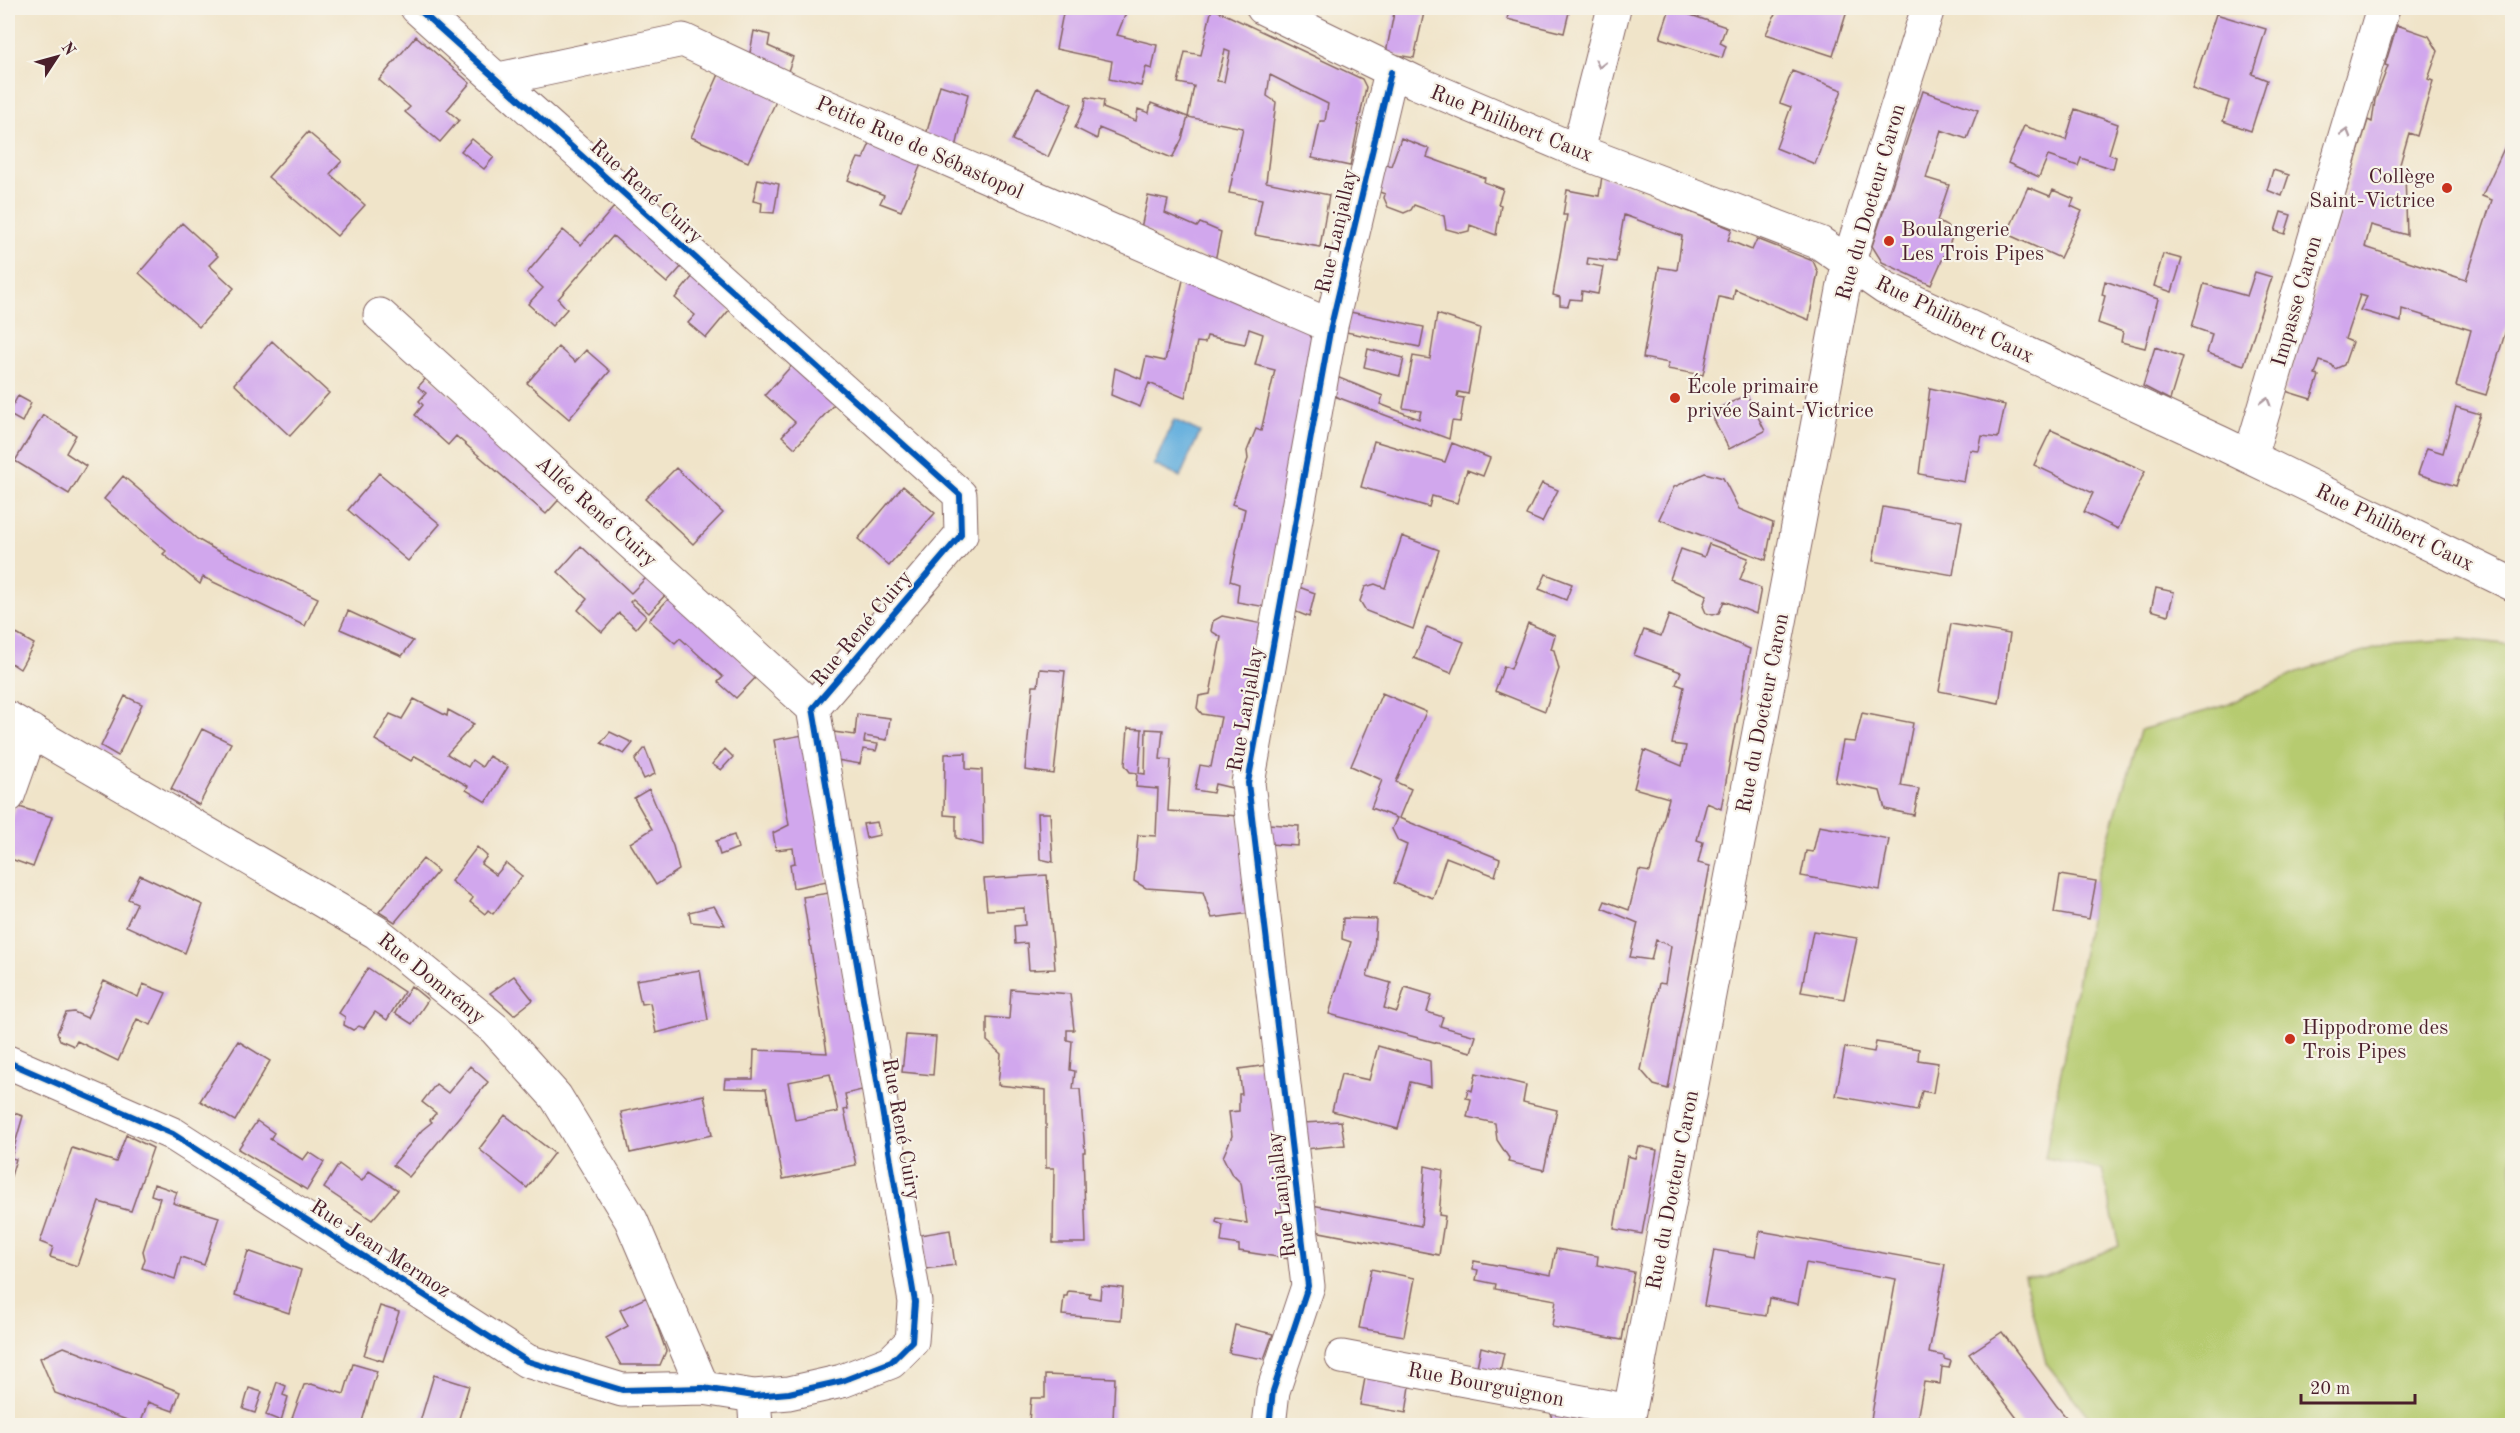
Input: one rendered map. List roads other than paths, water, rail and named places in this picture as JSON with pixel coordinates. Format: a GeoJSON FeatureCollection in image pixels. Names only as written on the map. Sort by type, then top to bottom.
{"type":"FeatureCollection","features":[{"type":"Feature","properties":{"kind":"street","name":"Rue René Cuiry"},"geometry":{"type":"LineString","coordinates":[[417,8],[960,495],[961,535],[813,708],[915,1302],[912,1341],[891,1362],[842,1381],[789,1393],[755,1411]]}},
{"type":"Feature","properties":{"kind":"street","name":"Rue Philibert Caux"},"geometry":{"type":"LineString","coordinates":[[1263,8],[1391,72],[1578,151],[1820,243],[1885,288],[2250,457],[2512,584]]}},
{"type":"Feature","properties":{"kind":"street"},"geometry":{"type":"LineString","coordinates":[[1578,151],[1614,8]]}},
{"type":"Feature","properties":{"kind":"street","name":"Rue du Docteur Caron"},"geometry":{"type":"LineString","coordinates":[[1628,1418],[1848,264],[1928,8]]}},
{"type":"Feature","properties":{"kind":"street","name":"Impasse Caron"},"geometry":{"type":"LineString","coordinates":[[2250,457],[2383,8]]}},
{"type":"Feature","properties":{"kind":"street","name":"Petite Rue de Sébastopol"},"geometry":{"type":"LineString","coordinates":[[499,80],[683,40],[807,98],[1330,326]]}},
{"type":"Feature","properties":{"kind":"street","name":"Rue Lanjallay"},"geometry":{"type":"LineString","coordinates":[[1269,1425],[1273,1391],[1308,1286],[1248,783],[1330,326],[1391,72]]}},
{"type":"Feature","properties":{"kind":"street","name":"Allée René Cuiry"},"geometry":{"type":"LineString","coordinates":[[380,315],[813,708]]}},
{"type":"Feature","properties":{"kind":"street"},"geometry":{"type":"LineString","coordinates":[[8,796],[19,725]]}},
{"type":"Feature","properties":{"kind":"street","name":"Rue Domrémy"},"geometry":{"type":"LineString","coordinates":[[19,725],[376,932],[495,1029],[556,1097],[631,1220],[703,1388]]}},
{"type":"Feature","properties":{"kind":"street","name":"Rue Jean Mermoz"},"geometry":{"type":"LineString","coordinates":[[8,1062],[173,1134],[527,1361],[622,1390],[703,1388],[755,1411]]}},
{"type":"Feature","properties":{"kind":"street","name":"Rue Bourguignon"},"geometry":{"type":"LineString","coordinates":[[1342,1357],[1628,1418]]}},
{"type":"Feature","properties":{"kind":"water"},"geometry":{"type":"Polygon","coordinates":[[[1174,420],[1200,432],[1180,477],[1154,465],[1174,420]]]}},
{"type":"Feature","properties":{"kind":"place","name":"Collège Saint-Victrice"},"geometry":{"type":"Point","coordinates":[2447,188]}},
{"type":"Feature","properties":{"kind":"place","name":"Boulangerie Les Trois Pipes"},"geometry":{"type":"Point","coordinates":[1889,241]}},
{"type":"Feature","properties":{"kind":"place","name":"École primaire privée Saint-Victrice"},"geometry":{"type":"Point","coordinates":[1675,398]}},
{"type":"Feature","properties":{"kind":"place","name":"Hippodrome des Trois Pipes"},"geometry":{"type":"Point","coordinates":[2290,1039]}}]}
